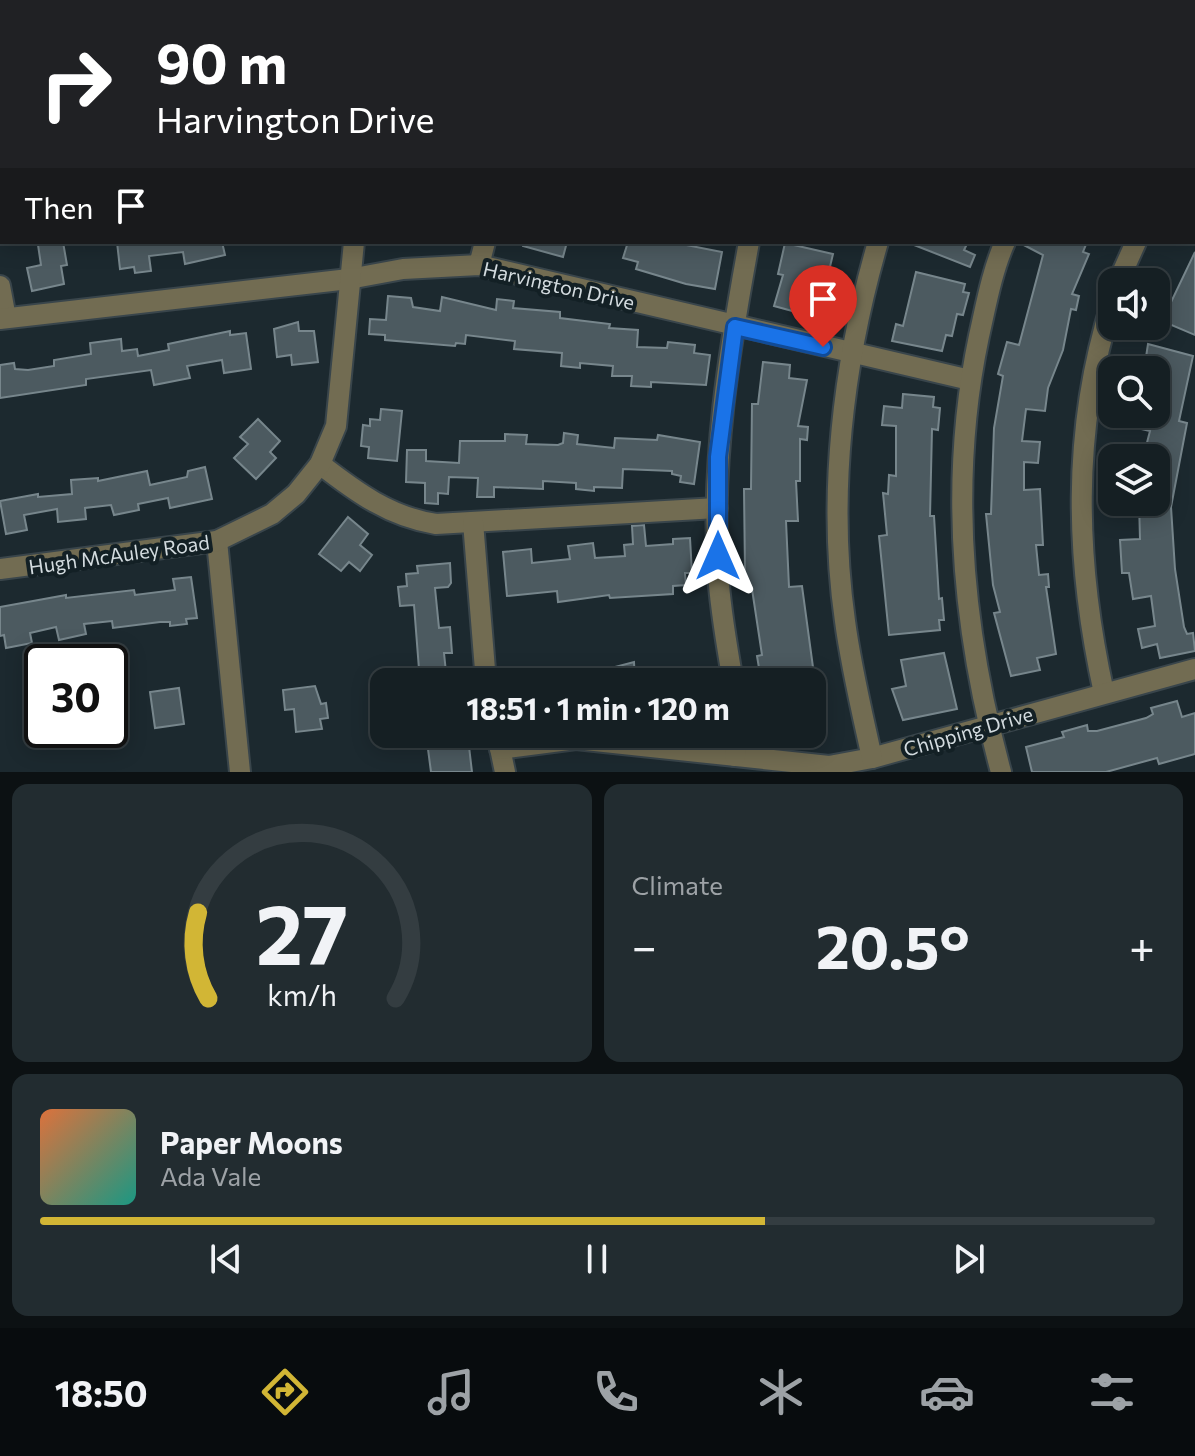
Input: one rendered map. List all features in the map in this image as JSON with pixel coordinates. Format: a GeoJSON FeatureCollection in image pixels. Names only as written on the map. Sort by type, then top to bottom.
{"type":"FeatureCollection","features":[{"type":"Feature","properties":{"kind":"street","name":"Hugh McAuley Road"},"geometry":{"type":"LineString","coordinates":[[0,569],[217,541],[272,514],[296,494],[320,464],[336,426],[354,244]]}},
{"type":"Feature","properties":{"kind":"street"},"geometry":{"type":"LineString","coordinates":[[479,265],[484,244]]}},
{"type":"Feature","properties":{"kind":"street"},"geometry":{"type":"LineString","coordinates":[[731,668],[718,574],[718,457],[749,244]]}},
{"type":"Feature","properties":{"kind":"street"},"geometry":{"type":"LineString","coordinates":[[872,758],[844,618],[840,547],[842,431],[852,354],[878,244]]}},
{"type":"Feature","properties":{"kind":"street"},"geometry":{"type":"LineString","coordinates":[[1001,772],[970,642],[960,520],[970,380],[985,308],[1004,244]]}},
{"type":"Feature","properties":{"kind":"street"},"geometry":{"type":"LineString","coordinates":[[1124,268],[1135,244]]}},
{"type":"Feature","properties":{"kind":"street","name":"Harvington Drive"},"geometry":{"type":"LineString","coordinates":[[3,318],[349,279],[403,269],[479,265],[970,380]]}},
{"type":"Feature","properties":{"kind":"street"},"geometry":{"type":"LineString","coordinates":[[0,286],[3,318]]}},
{"type":"Feature","properties":{"kind":"street"},"geometry":{"type":"LineString","coordinates":[[1102,340],[1092,377],[1080,474],[1085,587],[1104,693]]}},
{"type":"Feature","properties":{"kind":"street"},"geometry":{"type":"LineString","coordinates":[[320,464],[364,496],[413,521],[436,524],[717,508]]}},
{"type":"Feature","properties":{"kind":"street"},"geometry":{"type":"LineString","coordinates":[[473,522],[485,668]]}},
{"type":"Feature","properties":{"kind":"street"},"geometry":{"type":"LineString","coordinates":[[217,541],[240,772]]}},
{"type":"Feature","properties":{"kind":"street","name":"Chipping Drive"},"geometry":{"type":"LineString","coordinates":[[660,748],[829,766],[872,758],[1195,669]]}},
{"type":"Feature","properties":{"kind":"street"},"geometry":{"type":"LineString","coordinates":[[500,748],[505,772]]}},
{"type":"Feature","properties":{"kind":"street"},"geometry":{"type":"LineString","coordinates":[[735,756],[736,748]]}},
{"type":"Feature","properties":{"kind":"building"},"geometry":{"type":"Polygon","coordinates":[[[63,244],[67,265],[61,266],[64,284],[32,291],[27,268],[41,265],[38,245],[63,244]]]}},
{"type":"Feature","properties":{"kind":"building"},"geometry":{"type":"Polygon","coordinates":[[[117,244],[222,244],[225,255],[185,264],[183,252],[149,256],[151,271],[135,273],[134,267],[120,269],[117,244]]]}},
{"type":"Feature","properties":{"kind":"building"},"geometry":{"type":"Polygon","coordinates":[[[523,244],[566,244],[563,257],[523,244]]]}},
{"type":"Feature","properties":{"kind":"building"},"geometry":{"type":"Polygon","coordinates":[[[627,244],[681,244],[722,252],[715,289],[636,269],[638,262],[623,258],[627,244]]]}},
{"type":"Feature","properties":{"kind":"building"},"geometry":{"type":"Polygon","coordinates":[[[785,244],[833,254],[829,271],[823,269],[815,303],[821,304],[818,318],[774,306],[783,275],[778,274],[785,244]]]}},
{"type":"Feature","properties":{"kind":"building"},"geometry":{"type":"Polygon","coordinates":[[[912,244],[967,244],[964,250],[975,255],[970,267],[912,244]]]}},
{"type":"Feature","properties":{"kind":"building"},"geometry":{"type":"Polygon","coordinates":[[[1022,244],[1086,244],[1083,252],[1089,254],[1072,294],[1079,296],[1076,310],[1071,309],[1063,350],[1048,388],[1045,411],[1026,409],[1022,441],[1040,442],[1038,463],[1024,462],[1024,490],[1040,489],[1043,545],[1036,545],[1039,575],[1048,574],[1049,587],[1046,587],[1056,654],[1037,658],[1040,670],[1011,676],[994,613],[1000,612],[993,585],[986,514],[991,514],[994,428],[1003,376],[998,374],[1007,342],[1019,345],[1043,255],[1022,244]]]}},
{"type":"Feature","properties":{"kind":"building"},"geometry":{"type":"Polygon","coordinates":[[[1195,252],[1195,335],[1170,324],[1170,304],[1195,252]]]}},
{"type":"Feature","properties":{"kind":"building"},"geometry":{"type":"Polygon","coordinates":[[[916,272],[965,284],[963,292],[969,293],[963,315],[957,314],[952,336],[946,335],[942,351],[892,341],[896,324],[903,326],[916,272]]]}},
{"type":"Feature","properties":{"kind":"building"},"geometry":{"type":"Polygon","coordinates":[[[388,296],[411,298],[413,307],[440,311],[442,297],[496,310],[497,299],[514,301],[513,308],[560,312],[560,318],[610,324],[609,328],[638,330],[637,347],[667,348],[668,342],[695,345],[694,353],[710,355],[706,385],[651,382],[651,387],[631,386],[632,376],[612,376],[613,366],[580,363],[580,368],[561,366],[562,353],[514,349],[515,341],[466,335],[465,344],[456,343],[455,346],[385,340],[385,335],[369,334],[370,319],[386,320],[388,296]]]}},
{"type":"Feature","properties":{"kind":"building"},"geometry":{"type":"Polygon","coordinates":[[[298,322],[299,331],[314,331],[318,362],[292,365],[291,355],[277,357],[274,329],[298,322]]]}},
{"type":"Feature","properties":{"kind":"building"},"geometry":{"type":"Polygon","coordinates":[[[230,331],[230,335],[246,333],[251,369],[224,373],[222,360],[187,366],[190,378],[154,385],[151,370],[86,379],[86,385],[0,398],[0,365],[14,363],[15,369],[28,370],[54,366],[54,360],[91,354],[90,343],[121,339],[122,351],[137,349],[138,356],[169,350],[168,344],[230,331]]]}},
{"type":"Feature","properties":{"kind":"building"},"geometry":{"type":"Polygon","coordinates":[[[1148,344],[1193,356],[1179,421],[1187,423],[1171,507],[1175,569],[1184,627],[1187,634],[1193,633],[1195,651],[1160,658],[1157,644],[1142,648],[1138,629],[1155,626],[1151,596],[1133,599],[1129,573],[1122,573],[1120,540],[1140,539],[1139,516],[1170,516],[1170,444],[1147,444],[1150,431],[1137,428],[1170,428],[1170,356],[1146,356],[1148,344]]]}},
{"type":"Feature","properties":{"kind":"building"},"geometry":{"type":"Polygon","coordinates":[[[763,362],[790,365],[789,378],[807,380],[798,426],[808,427],[807,440],[800,439],[800,481],[796,481],[798,521],[786,521],[789,587],[802,586],[813,668],[759,668],[757,656],[762,655],[752,589],[747,590],[745,572],[744,489],[751,489],[752,404],[758,404],[763,362]]]}},
{"type":"Feature","properties":{"kind":"building"},"geometry":{"type":"Polygon","coordinates":[[[903,394],[934,397],[933,407],[940,408],[938,430],[932,429],[930,516],[934,516],[939,599],[942,598],[944,620],[939,620],[940,630],[889,635],[879,536],[887,535],[883,493],[888,494],[889,475],[896,476],[896,426],[882,425],[884,406],[902,408],[903,394]]]}},
{"type":"Feature","properties":{"kind":"building"},"geometry":{"type":"Polygon","coordinates":[[[381,409],[402,411],[397,461],[368,458],[369,447],[361,446],[363,425],[370,426],[370,419],[380,420],[381,409]]]}},
{"type":"Feature","properties":{"kind":"building"},"geometry":{"type":"Polygon","coordinates":[[[258,419],[280,441],[270,452],[276,458],[256,479],[234,458],[248,444],[240,437],[258,419]]]}},
{"type":"Feature","properties":{"kind":"building"},"geometry":{"type":"Polygon","coordinates":[[[564,433],[578,435],[577,444],[614,448],[615,438],[657,440],[658,435],[700,442],[694,484],[680,482],[681,476],[672,474],[672,471],[623,469],[622,488],[594,487],[594,491],[576,489],[576,483],[543,481],[543,489],[494,487],[494,497],[477,497],[478,478],[449,477],[448,494],[438,493],[438,504],[425,503],[425,483],[406,482],[407,450],[426,450],[426,461],[459,463],[460,441],[505,441],[505,434],[527,435],[526,444],[558,445],[563,443],[564,433]]]}},
{"type":"Feature","properties":{"kind":"building"},"geometry":{"type":"Polygon","coordinates":[[[205,467],[212,499],[170,508],[168,498],[138,504],[139,510],[114,515],[111,505],[85,508],[86,519],[58,522],[57,509],[24,515],[27,530],[6,534],[0,501],[38,494],[38,497],[72,494],[71,480],[98,478],[98,481],[147,471],[150,485],[187,477],[188,471],[205,467]]]}},
{"type":"Feature","properties":{"kind":"building"},"geometry":{"type":"Polygon","coordinates":[[[348,517],[368,534],[360,545],[372,555],[360,571],[349,562],[341,571],[319,554],[348,517]]]}},
{"type":"Feature","properties":{"kind":"building"},"geometry":{"type":"Polygon","coordinates":[[[644,525],[646,546],[673,544],[673,539],[690,538],[692,573],[685,573],[686,585],[673,586],[673,594],[610,598],[609,595],[558,602],[557,591],[507,596],[503,552],[531,549],[532,563],[570,559],[568,546],[593,543],[595,558],[625,556],[624,545],[633,544],[632,526],[644,525]]]}},
{"type":"Feature","properties":{"kind":"building"},"geometry":{"type":"Polygon","coordinates":[[[450,563],[451,583],[448,587],[435,588],[439,628],[450,627],[452,653],[444,653],[446,668],[419,668],[414,605],[400,606],[398,587],[407,586],[406,574],[418,573],[417,566],[450,563]]]}},
{"type":"Feature","properties":{"kind":"building"},"geometry":{"type":"Polygon","coordinates":[[[191,577],[197,618],[186,619],[187,624],[170,626],[170,622],[160,622],[113,628],[112,621],[84,624],[86,634],[59,640],[56,627],[30,633],[32,643],[6,648],[4,635],[0,636],[0,607],[66,595],[66,598],[134,590],[135,595],[175,590],[173,579],[191,577]]]}},
{"type":"Feature","properties":{"kind":"building"},"geometry":{"type":"Polygon","coordinates":[[[944,653],[957,709],[903,720],[892,689],[906,686],[901,660],[944,653]]]}},
{"type":"Feature","properties":{"kind":"building"},"geometry":{"type":"Polygon","coordinates":[[[634,662],[634,668],[615,667],[634,662]]]}},
{"type":"Feature","properties":{"kind":"building"},"geometry":{"type":"Polygon","coordinates":[[[315,686],[321,704],[326,703],[328,718],[320,719],[322,729],[296,732],[294,709],[285,710],[283,690],[315,686]]]}},
{"type":"Feature","properties":{"kind":"building"},"geometry":{"type":"Polygon","coordinates":[[[179,688],[184,724],[155,728],[150,692],[179,688]]]}},
{"type":"Feature","properties":{"kind":"building"},"geometry":{"type":"Polygon","coordinates":[[[1177,701],[1182,717],[1195,713],[1195,754],[1159,764],[1157,758],[1106,772],[1032,772],[1026,747],[1064,737],[1062,732],[1087,725],[1088,731],[1097,731],[1146,718],[1153,714],[1151,708],[1177,701]]]}},
{"type":"Feature","properties":{"kind":"building"},"geometry":{"type":"Polygon","coordinates":[[[428,748],[469,748],[472,772],[431,772],[428,748]]]}},
{"type":"Feature","properties":{"kind":"route"},"geometry":{"type":"LineString","coordinates":[[718,556],[718,457],[735,327],[823,347]]}}]}
